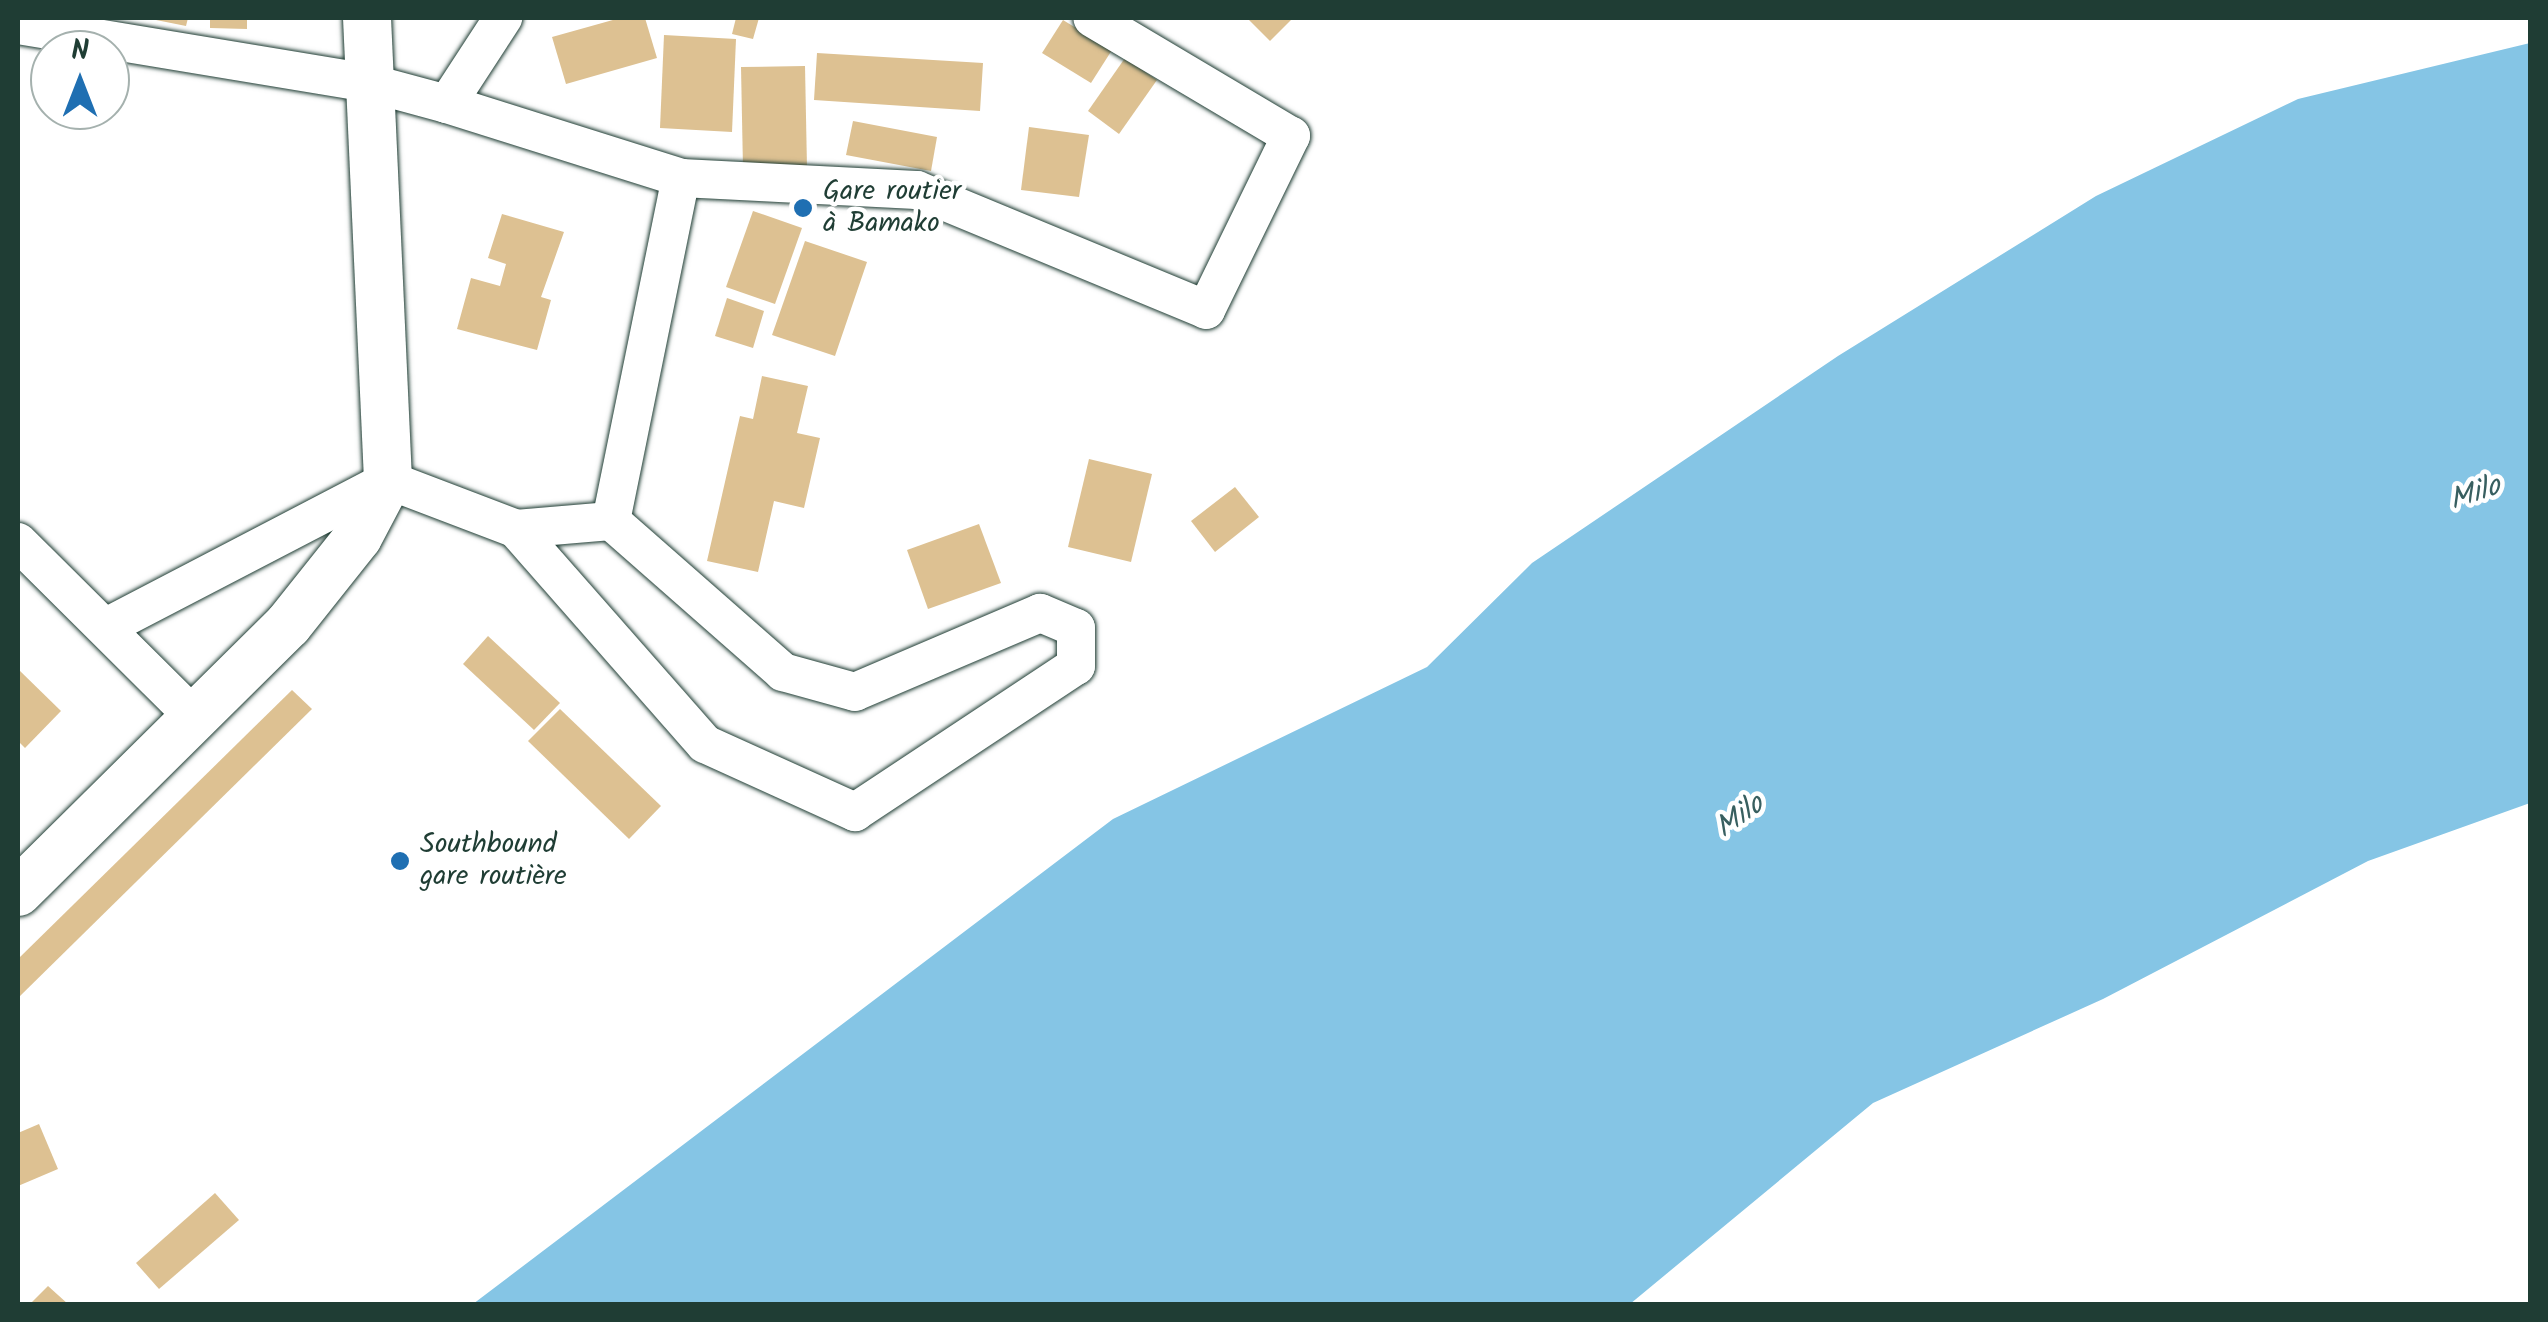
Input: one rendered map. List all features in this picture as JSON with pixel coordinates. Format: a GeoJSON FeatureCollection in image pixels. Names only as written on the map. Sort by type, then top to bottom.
{"type":"FeatureCollection","features":[{"type":"Feature","properties":{"kind":"street"},"geometry":{"type":"LineString","coordinates":[[18,892],[288,625],[358,537],[388,480],[367,18]]}},
{"type":"Feature","properties":{"kind":"street"},"geometry":{"type":"LineString","coordinates":[[447,104],[503,18]]}},
{"type":"Feature","properties":{"kind":"street"},"geometry":{"type":"LineString","coordinates":[[18,24],[373,84],[680,178],[917,190],[1206,310],[1291,136],[1092,18]]}},
{"type":"Feature","properties":{"kind":"street"},"geometry":{"type":"LineString","coordinates":[[611,521],[680,178]]}},
{"type":"Feature","properties":{"kind":"street"},"geometry":{"type":"LineString","coordinates":[[108,626],[388,480],[516,530],[611,521],[783,672],[855,692],[1040,613],[1076,628],[1076,666],[855,812],[704,744],[516,530]]}},
{"type":"Feature","properties":{"kind":"street"},"geometry":{"type":"LineString","coordinates":[[18,542],[108,626],[195,718]]}},
{"type":"Feature","properties":{"kind":"water","name":"Milo"},"geometry":{"type":"Polygon","coordinates":[[[2530,43],[2530,803],[2368,861],[2103,999],[1873,1103],[1630,1304],[473,1304],[1113,819],[1427,667],[1532,563],[1838,356],[2096,196],[2298,99],[2530,43]]]}},
{"type":"Feature","properties":{"kind":"building"},"geometry":{"type":"Polygon","coordinates":[[[146,18],[188,18],[186,26],[146,18]]]}},
{"type":"Feature","properties":{"kind":"building"},"geometry":{"type":"Polygon","coordinates":[[[210,18],[247,18],[247,29],[210,28],[210,18]]]}},
{"type":"Feature","properties":{"kind":"building"},"geometry":{"type":"Polygon","coordinates":[[[620,18],[645,18],[657,58],[566,84],[552,37],[620,18]]]}},
{"type":"Feature","properties":{"kind":"building"},"geometry":{"type":"Polygon","coordinates":[[[736,18],[759,18],[753,39],[732,34],[736,18]]]}},
{"type":"Feature","properties":{"kind":"building"},"geometry":{"type":"Polygon","coordinates":[[[1247,18],[1293,18],[1270,41],[1247,18]]]}},
{"type":"Feature","properties":{"kind":"building"},"geometry":{"type":"Polygon","coordinates":[[[1063,20],[1112,50],[1091,83],[1042,53],[1063,20]]]}},
{"type":"Feature","properties":{"kind":"building"},"geometry":{"type":"Polygon","coordinates":[[[664,35],[736,39],[732,132],[660,128],[664,35]]]}},
{"type":"Feature","properties":{"kind":"building"},"geometry":{"type":"Polygon","coordinates":[[[817,53],[983,63],[980,111],[814,100],[817,53]]]}},
{"type":"Feature","properties":{"kind":"building"},"geometry":{"type":"Polygon","coordinates":[[[1125,58],[1157,80],[1119,134],[1088,111],[1125,58]]]}},
{"type":"Feature","properties":{"kind":"building"},"geometry":{"type":"Polygon","coordinates":[[[805,66],[807,168],[743,169],[741,67],[805,66]]]}},
{"type":"Feature","properties":{"kind":"building"},"geometry":{"type":"Polygon","coordinates":[[[853,121],[937,137],[931,171],[846,155],[853,121]]]}},
{"type":"Feature","properties":{"kind":"building"},"geometry":{"type":"Polygon","coordinates":[[[1029,127],[1089,135],[1079,197],[1021,190],[1029,127]]]}},
{"type":"Feature","properties":{"kind":"building"},"geometry":{"type":"Polygon","coordinates":[[[753,211],[802,228],[775,304],[726,287],[753,211]]]}},
{"type":"Feature","properties":{"kind":"building"},"geometry":{"type":"Polygon","coordinates":[[[502,214],[564,232],[541,297],[551,300],[537,350],[457,329],[471,278],[500,286],[506,264],[488,258],[502,214]]]}},
{"type":"Feature","properties":{"kind":"building"},"geometry":{"type":"Polygon","coordinates":[[[805,241],[867,262],[835,356],[772,335],[805,241]]]}},
{"type":"Feature","properties":{"kind":"building"},"geometry":{"type":"Polygon","coordinates":[[[727,298],[764,311],[753,348],[715,336],[727,298]]]}},
{"type":"Feature","properties":{"kind":"building"},"geometry":{"type":"Polygon","coordinates":[[[762,376],[808,386],[797,433],[820,438],[804,508],[774,501],[758,572],[707,561],[740,416],[753,419],[762,376]]]}},
{"type":"Feature","properties":{"kind":"building"},"geometry":{"type":"Polygon","coordinates":[[[1089,459],[1152,474],[1131,562],[1068,547],[1089,459]]]}},
{"type":"Feature","properties":{"kind":"building"},"geometry":{"type":"Polygon","coordinates":[[[1235,487],[1259,517],[1215,552],[1191,521],[1235,487]]]}},
{"type":"Feature","properties":{"kind":"building"},"geometry":{"type":"Polygon","coordinates":[[[979,524],[1001,583],[928,609],[907,550],[979,524]]]}},
{"type":"Feature","properties":{"kind":"building"},"geometry":{"type":"Polygon","coordinates":[[[488,636],[560,703],[534,730],[463,664],[488,636]]]}},
{"type":"Feature","properties":{"kind":"building"},"geometry":{"type":"Polygon","coordinates":[[[18,669],[61,711],[25,748],[18,741],[18,669]]]}},
{"type":"Feature","properties":{"kind":"building"},"geometry":{"type":"Polygon","coordinates":[[[292,690],[312,709],[18,998],[18,959],[292,690]]]}},
{"type":"Feature","properties":{"kind":"building"},"geometry":{"type":"Polygon","coordinates":[[[560,709],[661,806],[629,839],[528,741],[560,709]]]}},
{"type":"Feature","properties":{"kind":"building"},"geometry":{"type":"Polygon","coordinates":[[[39,1124],[58,1169],[18,1186],[18,1133],[39,1124]]]}},
{"type":"Feature","properties":{"kind":"building"},"geometry":{"type":"Polygon","coordinates":[[[215,1193],[239,1220],[159,1289],[136,1263],[215,1193]]]}},
{"type":"Feature","properties":{"kind":"building"},"geometry":{"type":"Polygon","coordinates":[[[48,1286],[68,1304],[30,1304],[48,1286]]]}},
{"type":"Feature","properties":{"kind":"place","name":"Gare routier à Bamako"},"geometry":{"type":"Point","coordinates":[803,208]}},
{"type":"Feature","properties":{"kind":"place","name":"Southbound gare routière"},"geometry":{"type":"Point","coordinates":[400,861]}}]}
